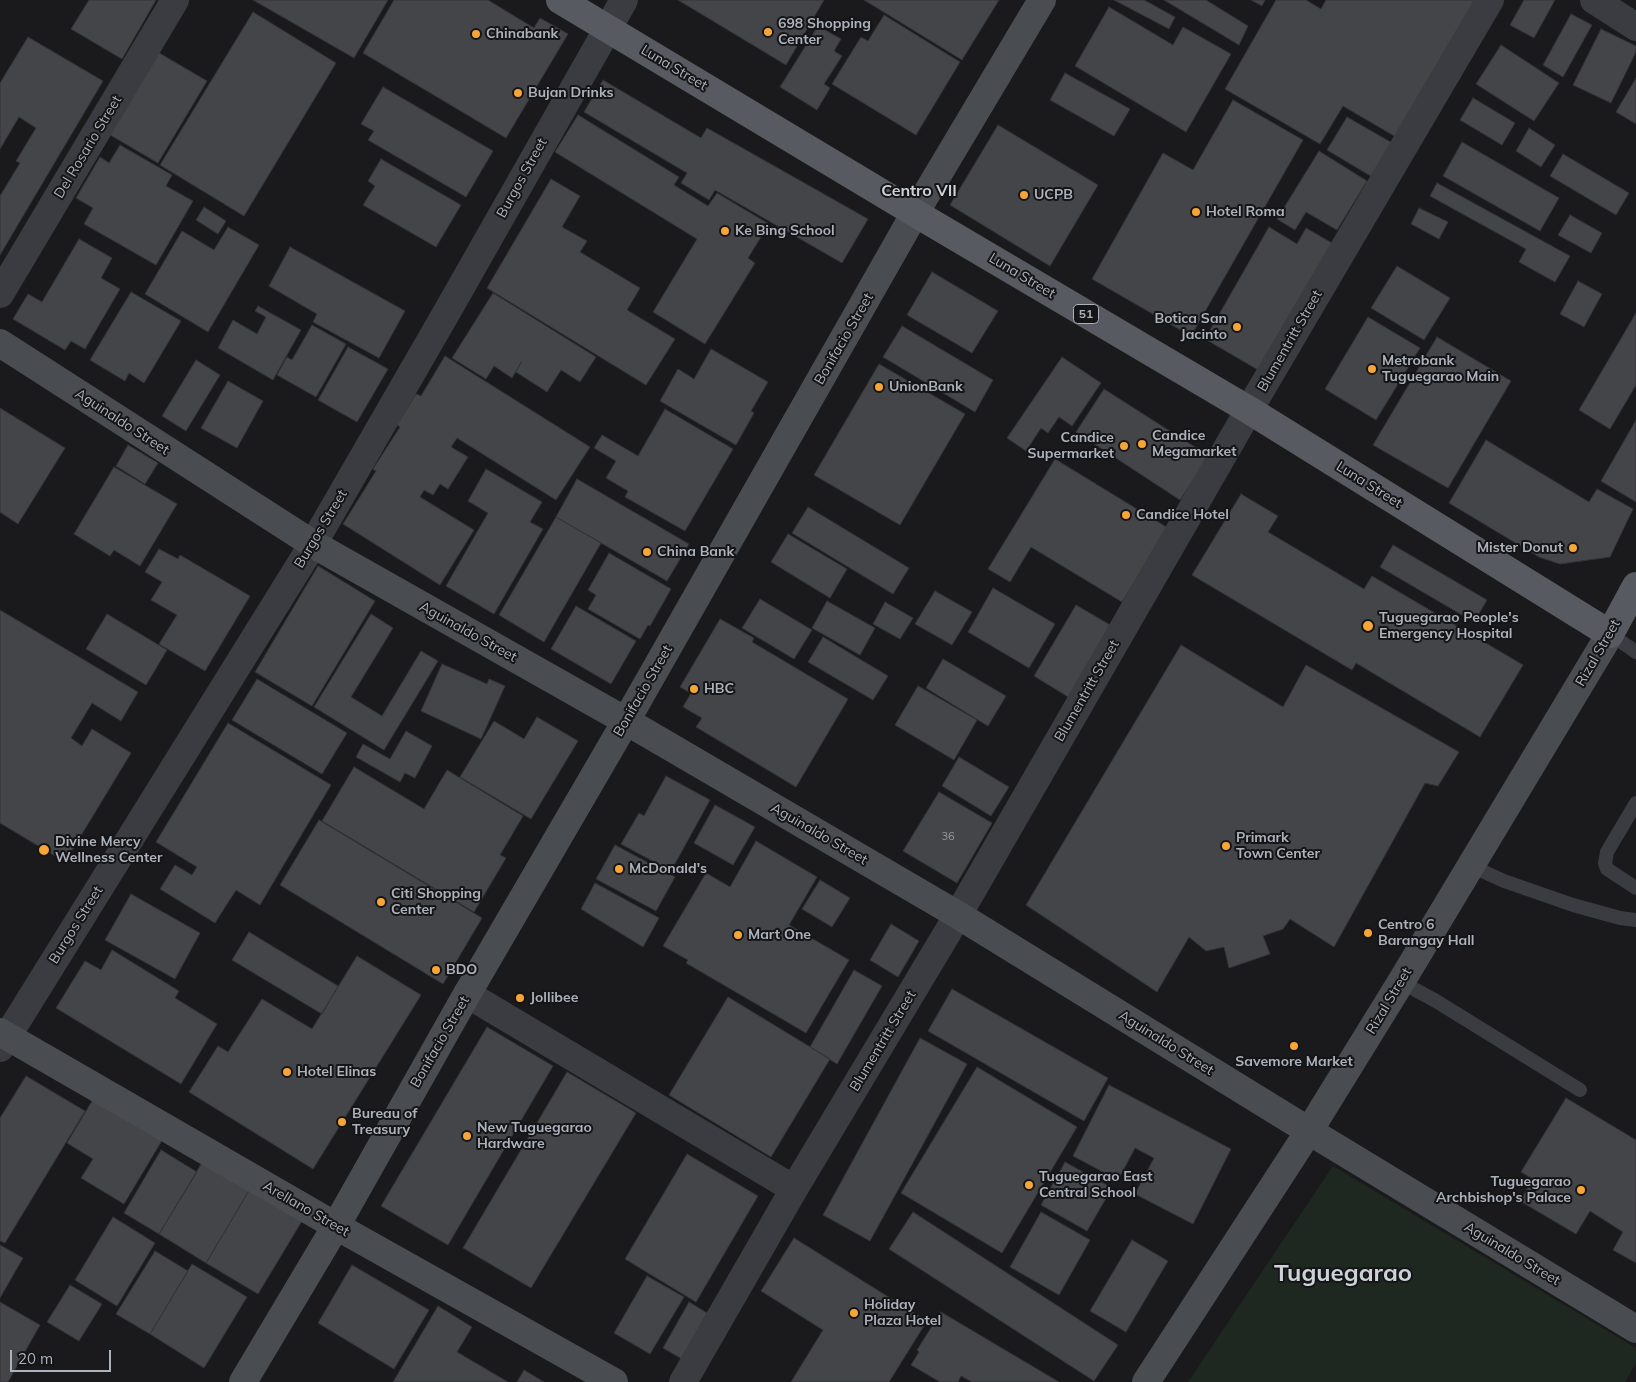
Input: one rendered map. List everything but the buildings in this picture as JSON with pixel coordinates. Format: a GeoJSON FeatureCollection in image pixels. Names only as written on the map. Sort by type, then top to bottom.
{"type":"FeatureCollection","features":[{"type":"Feature","properties":{"kind":"main road","name":"Luna Street"},"geometry":{"type":"LineString","coordinates":[[560,0],[915,213],[1249,410],[1610,634]]}},
{"type":"Feature","properties":{"kind":"main road","name":"Rizal Street"},"geometry":{"type":"LineString","coordinates":[[1610,634],[1636,586]]}},
{"type":"Feature","properties":{"kind":"street","name":"Del Rosario Street"},"geometry":{"type":"LineString","coordinates":[[0,294],[175,0]]}},
{"type":"Feature","properties":{"kind":"street","name":"Burgos Street"},"geometry":{"type":"LineString","coordinates":[[2,1039],[313,544],[624,0]]}},
{"type":"Feature","properties":{"kind":"street","name":"Bonifacio Street"},"geometry":{"type":"LineString","coordinates":[[243,1382],[336,1226],[915,213],[1042,0]]}},
{"type":"Feature","properties":{"kind":"street","name":"Blumentritt Street"},"geometry":{"type":"LineString","coordinates":[[683,1382],[794,1190],[958,915],[1249,410],[1490,0]]}},
{"type":"Feature","properties":{"kind":"street"},"geometry":{"type":"LineString","coordinates":[[1594,0],[1636,27]]}},
{"type":"Feature","properties":{"kind":"street","name":"Aguinaldo Street"},"geometry":{"type":"LineString","coordinates":[[0,343],[313,544],[626,721],[958,915],[1309,1132],[1636,1329]]}},
{"type":"Feature","properties":{"kind":"street","name":"Rizal Street"},"geometry":{"type":"LineString","coordinates":[[1146,1382],[1309,1132],[1610,634]]}},
{"type":"Feature","properties":{"kind":"street"},"geometry":{"type":"LineString","coordinates":[[467,994],[794,1190]]}},
{"type":"Feature","properties":{"kind":"street","name":"Arellano Street"},"geometry":{"type":"LineString","coordinates":[[2,1039],[614,1382]]}},
{"type":"Feature","properties":{"kind":"lane"},"geometry":{"type":"LineString","coordinates":[[1610,634],[1636,652]]}},
{"type":"Feature","properties":{"kind":"lane"},"geometry":{"type":"LineString","coordinates":[[1636,803],[1607,852],[1605,863],[1607,869],[1636,888]]}},
{"type":"Feature","properties":{"kind":"lane"},"geometry":{"type":"LineString","coordinates":[[1471,866],[1504,881],[1573,905],[1620,918],[1636,920]]}},
{"type":"Feature","properties":{"kind":"lane"},"geometry":{"type":"LineString","coordinates":[[1401,982],[1436,1001],[1580,1090]]}},
{"type":"Feature","properties":{"kind":"shaded area"},"geometry":{"type":"Polygon","coordinates":[[[1333,1166],[1636,1348],[1636,1363],[1625,1382],[1188,1382],[1333,1166]]]}},
{"type":"Feature","properties":{"kind":"place","name":"698 Shopping Center"},"geometry":{"type":"Point","coordinates":[768,32]}},
{"type":"Feature","properties":{"kind":"place","name":"Chinabank"},"geometry":{"type":"Point","coordinates":[476,34]}},
{"type":"Feature","properties":{"kind":"place","name":"Bujan Drinks"},"geometry":{"type":"Point","coordinates":[518,93]}},
{"type":"Feature","properties":{"kind":"place","name":"UCPB"},"geometry":{"type":"Point","coordinates":[1024,195]}},
{"type":"Feature","properties":{"kind":"place","name":"Hotel Roma"},"geometry":{"type":"Point","coordinates":[1196,212]}},
{"type":"Feature","properties":{"kind":"place","name":"Ke Bing School"},"geometry":{"type":"Point","coordinates":[725,231]}},
{"type":"Feature","properties":{"kind":"place","name":"Botica San Jacinto"},"geometry":{"type":"Point","coordinates":[1237,327]}},
{"type":"Feature","properties":{"kind":"place","name":"Metrobank Tuguegarao Main"},"geometry":{"type":"Point","coordinates":[1372,369]}},
{"type":"Feature","properties":{"kind":"place","name":"UnionBank"},"geometry":{"type":"Point","coordinates":[879,387]}},
{"type":"Feature","properties":{"kind":"place","name":"Candice Megamarket"},"geometry":{"type":"Point","coordinates":[1142,444]}},
{"type":"Feature","properties":{"kind":"place","name":"Candice Supermarket"},"geometry":{"type":"Point","coordinates":[1124,446]}},
{"type":"Feature","properties":{"kind":"place","name":"Candice Hotel"},"geometry":{"type":"Point","coordinates":[1126,515]}},
{"type":"Feature","properties":{"kind":"place","name":"Mister Donut"},"geometry":{"type":"Point","coordinates":[1573,548]}},
{"type":"Feature","properties":{"kind":"place","name":"China Bank"},"geometry":{"type":"Point","coordinates":[647,552]}},
{"type":"Feature","properties":{"kind":"place","name":"Tuguegarao People's Emergency Hospital"},"geometry":{"type":"Point","coordinates":[1368,626]}},
{"type":"Feature","properties":{"kind":"place","name":"HBC"},"geometry":{"type":"Point","coordinates":[694,689]}},
{"type":"Feature","properties":{"kind":"place","name":"Primark Town Center"},"geometry":{"type":"Point","coordinates":[1226,846]}},
{"type":"Feature","properties":{"kind":"place","name":"Divine Mercy Wellness Center"},"geometry":{"type":"Point","coordinates":[44,850]}},
{"type":"Feature","properties":{"kind":"place","name":"McDonald's"},"geometry":{"type":"Point","coordinates":[619,869]}},
{"type":"Feature","properties":{"kind":"place","name":"Citi Shopping Center"},"geometry":{"type":"Point","coordinates":[381,902]}},
{"type":"Feature","properties":{"kind":"place","name":"Centro 6 Barangay Hall"},"geometry":{"type":"Point","coordinates":[1368,933]}},
{"type":"Feature","properties":{"kind":"place","name":"Mart One"},"geometry":{"type":"Point","coordinates":[738,935]}},
{"type":"Feature","properties":{"kind":"place","name":"BDO"},"geometry":{"type":"Point","coordinates":[436,970]}},
{"type":"Feature","properties":{"kind":"place","name":"Jollibee"},"geometry":{"type":"Point","coordinates":[520,998]}},
{"type":"Feature","properties":{"kind":"place","name":"Savemore Market"},"geometry":{"type":"Point","coordinates":[1294,1046]}},
{"type":"Feature","properties":{"kind":"place","name":"Hotel Elinas"},"geometry":{"type":"Point","coordinates":[287,1072]}},
{"type":"Feature","properties":{"kind":"place","name":"Bureau of Treasury"},"geometry":{"type":"Point","coordinates":[342,1122]}},
{"type":"Feature","properties":{"kind":"place","name":"New Tuguegarao Hardware"},"geometry":{"type":"Point","coordinates":[467,1136]}},
{"type":"Feature","properties":{"kind":"place","name":"Tuguegarao East Central School"},"geometry":{"type":"Point","coordinates":[1029,1185]}},
{"type":"Feature","properties":{"kind":"place","name":"Tuguegarao Archbishop's Palace"},"geometry":{"type":"Point","coordinates":[1581,1190]}},
{"type":"Feature","properties":{"kind":"place","name":"Holiday Plaza Hotel"},"geometry":{"type":"Point","coordinates":[854,1313]}},
{"type":"Feature","properties":{"kind":"district","name":"Centro VII"},"geometry":{"type":"Point","coordinates":[919,191]}},
{"type":"Feature","properties":{"kind":"district","name":"Tuguegarao"},"geometry":{"type":"Point","coordinates":[1343,1274]}}]}
